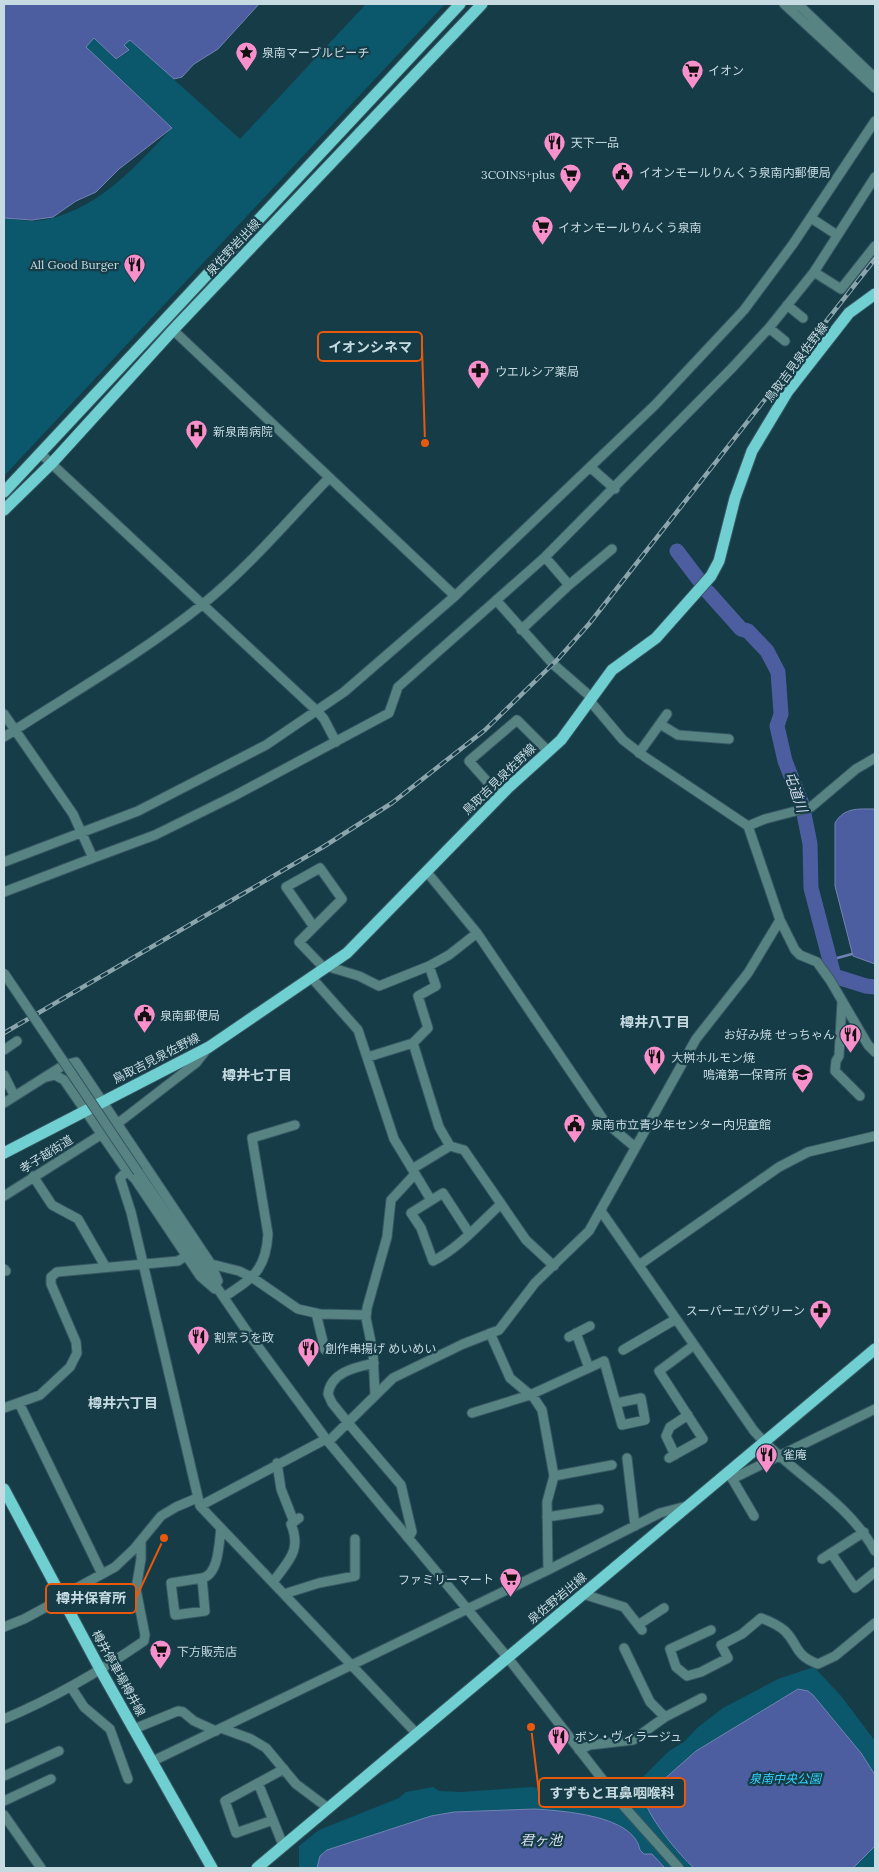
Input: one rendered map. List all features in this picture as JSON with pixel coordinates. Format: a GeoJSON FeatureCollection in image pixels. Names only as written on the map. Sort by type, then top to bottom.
{"type":"FeatureCollection","features":[{"type":"Feature","properties":{"kind":"main road","name":"泉佐野岩出線"},"geometry":{"type":"LineString","coordinates":[[4,492],[460,4]]}},
{"type":"Feature","properties":{"kind":"main road","name":"泉佐野岩出線"},"geometry":{"type":"LineString","coordinates":[[4,510],[52,463],[173,330],[482,4]]}},
{"type":"Feature","properties":{"kind":"main road","name":"鳥取吉見泉佐野線"},"geometry":{"type":"LineString","coordinates":[[4,1153],[209,1047],[347,953],[500,796],[561,740],[612,670],[656,638],[711,576],[719,561],[735,498],[752,451],[788,391],[854,308],[875,294]]}},
{"type":"Feature","properties":{"kind":"main road","name":"泉佐野岩出線"},"geometry":{"type":"LineString","coordinates":[[257,1868],[689,1506],[731,1476],[764,1443],[875,1349]]}},
{"type":"Feature","properties":{"kind":"main road","name":"樽井停車場樽井線"},"geometry":{"type":"LineString","coordinates":[[4,1489],[101,1671],[212,1868]]}},
{"type":"Feature","properties":{"kind":"street"},"geometry":{"type":"LineString","coordinates":[[784,4],[875,88]]}},
{"type":"Feature","properties":{"kind":"street"},"geometry":{"type":"LineString","coordinates":[[795,4],[801,7],[875,78]]}},
{"type":"Feature","properties":{"kind":"street"},"geometry":{"type":"LineString","coordinates":[[4,862],[138,811],[266,745],[344,692],[455,596],[655,405],[744,310],[811,218],[875,121]]}},
{"type":"Feature","properties":{"kind":"street"},"geometry":{"type":"LineString","coordinates":[[4,892],[155,835],[234,796],[389,713],[398,687],[545,557],[614,489],[769,328],[814,272],[875,177]]}},
{"type":"Feature","properties":{"kind":"street"},"geometry":{"type":"LineString","coordinates":[[811,218],[837,235]]}},
{"type":"Feature","properties":{"kind":"street"},"geometry":{"type":"LineString","coordinates":[[814,272],[841,289],[875,246]]}},
{"type":"Feature","properties":{"kind":"street"},"geometry":{"type":"LineString","coordinates":[[787,306],[803,318]]}},
{"type":"Feature","properties":{"kind":"street"},"geometry":{"type":"LineString","coordinates":[[769,328],[785,341]]}},
{"type":"Feature","properties":{"kind":"street"},"geometry":{"type":"LineString","coordinates":[[173,330],[455,596]]}},
{"type":"Feature","properties":{"kind":"street"},"geometry":{"type":"LineString","coordinates":[[40,453],[317,711],[324,719],[336,742]]}},
{"type":"Feature","properties":{"kind":"street"},"geometry":{"type":"LineString","coordinates":[[590,467],[614,489]]}},
{"type":"Feature","properties":{"kind":"street"},"geometry":{"type":"LineString","coordinates":[[4,737],[139,649],[203,604],[246,564],[329,478]]}},
{"type":"Feature","properties":{"kind":"street"},"geometry":{"type":"LineString","coordinates":[[521,630],[570,584],[612,549]]}},
{"type":"Feature","properties":{"kind":"street"},"geometry":{"type":"LineString","coordinates":[[545,557],[570,584]]}},
{"type":"Feature","properties":{"kind":"street"},"geometry":{"type":"LineString","coordinates":[[496,600],[553,664],[591,699],[624,740],[640,753],[748,826],[780,920],[796,950],[800,955],[817,962],[842,999],[868,1045],[875,1052]]}},
{"type":"Feature","properties":{"kind":"street"},"geometry":{"type":"LineString","coordinates":[[4,714],[73,814],[83,832],[93,858]]}},
{"type":"Feature","properties":{"kind":"street"},"geometry":{"type":"LineString","coordinates":[[640,753],[667,714]]}},
{"type":"Feature","properties":{"kind":"street"},"geometry":{"type":"LineString","coordinates":[[500,796],[469,761],[517,720],[548,751]]}},
{"type":"Feature","properties":{"kind":"street"},"geometry":{"type":"LineString","coordinates":[[660,724],[678,735],[729,739]]}},
{"type":"Feature","properties":{"kind":"street"},"geometry":{"type":"LineString","coordinates":[[748,826],[764,819],[811,807],[856,769],[875,758]]}},
{"type":"Feature","properties":{"kind":"street"},"geometry":{"type":"LineString","coordinates":[[314,927],[286,887],[320,868],[342,899],[314,927],[299,942],[325,967],[359,976],[379,986],[429,966],[449,955],[477,933]]}},
{"type":"Feature","properties":{"kind":"street"},"geometry":{"type":"LineString","coordinates":[[426,871],[477,933],[605,1122],[635,1147]]}},
{"type":"Feature","properties":{"kind":"street"},"geometry":{"type":"LineString","coordinates":[[4,1627],[24,1619],[115,1567],[141,1541],[161,1516],[176,1507],[199,1502],[277,1463],[327,1441],[349,1424],[383,1385],[404,1371],[499,1330],[536,1283],[584,1238],[601,1211],[696,1039],[748,973],[780,920]]}},
{"type":"Feature","properties":{"kind":"street"},"geometry":{"type":"LineString","coordinates":[[368,1057],[413,1043],[428,1028],[418,996],[436,986],[429,966]]}},
{"type":"Feature","properties":{"kind":"street"},"geometry":{"type":"LineString","coordinates":[[4,973],[224,1297],[327,1441],[466,1610],[508,1658],[620,1802],[678,1868]]}},
{"type":"Feature","properties":{"kind":"street"},"geometry":{"type":"LineString","coordinates":[[310,977],[358,1030],[394,1139],[431,1200]]}},
{"type":"Feature","properties":{"kind":"street"},"geometry":{"type":"LineString","coordinates":[[842,999],[839,1056],[836,1061],[835,1071],[860,1096]]}},
{"type":"Feature","properties":{"kind":"street"},"geometry":{"type":"LineString","coordinates":[[4,1050],[17,1041]]}},
{"type":"Feature","properties":{"kind":"street"},"geometry":{"type":"LineString","coordinates":[[413,1043],[439,1127],[450,1146],[464,1150],[526,1240],[554,1266]]}},
{"type":"Feature","properties":{"kind":"street"},"geometry":{"type":"LineString","coordinates":[[118,1124],[196,1063],[209,1047]]}},
{"type":"Feature","properties":{"kind":"street"},"geometry":{"type":"LineString","coordinates":[[4,1103],[64,1065],[76,1062],[211,1264],[224,1297]]}},
{"type":"Feature","properties":{"kind":"street"},"geometry":{"type":"LineString","coordinates":[[64,1065],[64,1080]]}},
{"type":"Feature","properties":{"kind":"street"},"geometry":{"type":"LineString","coordinates":[[4,1075],[14,1095]]}},
{"type":"Feature","properties":{"kind":"street"},"geometry":{"type":"LineString","coordinates":[[46,1077],[55,1075],[64,1080],[135,1179],[200,1276],[224,1297]]}},
{"type":"Feature","properties":{"kind":"street"},"geometry":{"type":"LineString","coordinates":[[224,1297],[253,1278],[264,1261],[268,1234],[251,1142],[256,1136],[295,1125]]}},
{"type":"Feature","properties":{"kind":"street","name":"孝子越街道"},"geometry":{"type":"LineString","coordinates":[[4,1196],[102,1134]]}},
{"type":"Feature","properties":{"kind":"street"},"geometry":{"type":"LineString","coordinates":[[639,1265],[779,1167],[808,1152],[875,1136]]}},
{"type":"Feature","properties":{"kind":"street"},"geometry":{"type":"LineString","coordinates":[[375,1395],[374,1363],[366,1315],[387,1237],[391,1200],[413,1172],[450,1146]]}},
{"type":"Feature","properties":{"kind":"street"},"geometry":{"type":"LineString","coordinates":[[127,1170],[120,1178],[131,1212],[199,1502],[417,1734]]}},
{"type":"Feature","properties":{"kind":"street"},"geometry":{"type":"LineString","coordinates":[[33,1176],[52,1205],[78,1218],[106,1266]]}},
{"type":"Feature","properties":{"kind":"street"},"geometry":{"type":"LineString","coordinates":[[469,1233],[443,1193],[411,1213],[421,1228],[433,1261],[442,1257],[469,1233],[501,1204]]}},
{"type":"Feature","properties":{"kind":"street"},"geometry":{"type":"LineString","coordinates":[[601,1211],[694,1346],[764,1443],[836,1501],[864,1532],[875,1551]]}},
{"type":"Feature","properties":{"kind":"street"},"geometry":{"type":"LineString","coordinates":[[4,1408],[40,1396],[70,1367],[77,1353],[76,1342],[51,1284],[51,1277],[57,1272],[106,1266],[178,1261],[186,1256]]}},
{"type":"Feature","properties":{"kind":"street"},"geometry":{"type":"LineString","coordinates":[[211,1264],[239,1271],[253,1278],[298,1309],[316,1313],[366,1315]]}},
{"type":"Feature","properties":{"kind":"street"},"geometry":{"type":"LineString","coordinates":[[316,1313],[326,1350]]}},
{"type":"Feature","properties":{"kind":"street"},"geometry":{"type":"LineString","coordinates":[[623,1350],[676,1319]]}},
{"type":"Feature","properties":{"kind":"street"},"geometry":{"type":"LineString","coordinates":[[589,1368],[573,1335],[590,1326]]}},
{"type":"Feature","properties":{"kind":"street"},"geometry":{"type":"LineString","coordinates":[[490,1333],[510,1378],[530,1395],[542,1410],[554,1476],[547,1502],[548,1570]]}},
{"type":"Feature","properties":{"kind":"street"},"geometry":{"type":"LineString","coordinates":[[688,1416],[670,1427],[666,1436],[672,1456],[703,1439],[659,1371],[694,1346]]}},
{"type":"Feature","properties":{"kind":"street"},"geometry":{"type":"LineString","coordinates":[[472,1413],[530,1395],[604,1361],[617,1403]]}},
{"type":"Feature","properties":{"kind":"street"},"geometry":{"type":"LineString","coordinates":[[374,1363],[347,1371],[333,1380],[328,1394],[332,1403],[401,1485],[412,1532],[408,1538]]}},
{"type":"Feature","properties":{"kind":"street"},"geometry":{"type":"LineString","coordinates":[[19,1404],[102,1574]]}},
{"type":"Feature","properties":{"kind":"street"},"geometry":{"type":"LineString","coordinates":[[754,1516],[731,1476],[779,1457],[875,1410]]}},
{"type":"Feature","properties":{"kind":"street"},"geometry":{"type":"LineString","coordinates":[[627,1458],[636,1526]]}},
{"type":"Feature","properties":{"kind":"street"},"geometry":{"type":"LineString","coordinates":[[273,1582],[296,1549],[296,1537],[291,1524],[296,1520],[281,1489],[277,1463]]}},
{"type":"Feature","properties":{"kind":"street"},"geometry":{"type":"LineString","coordinates":[[554,1476],[612,1465]]}},
{"type":"Feature","properties":{"kind":"street"},"geometry":{"type":"LineString","coordinates":[[153,1761],[548,1570],[660,1513],[689,1506]]}},
{"type":"Feature","properties":{"kind":"street"},"geometry":{"type":"LineString","coordinates":[[547,1517],[599,1509]]}},
{"type":"Feature","properties":{"kind":"street"},"geometry":{"type":"LineString","coordinates":[[202,1578],[205,1611],[176,1615],[172,1583],[202,1578],[213,1572],[222,1528]]}},
{"type":"Feature","properties":{"kind":"street"},"geometry":{"type":"LineString","coordinates":[[822,1559],[864,1532]]}},
{"type":"Feature","properties":{"kind":"street"},"geometry":{"type":"LineString","coordinates":[[284,1594],[319,1583],[355,1576],[354,1539]]}},
{"type":"Feature","properties":{"kind":"street"},"geometry":{"type":"LineString","coordinates":[[4,1719],[101,1671],[144,1641],[145,1635],[136,1588],[141,1559],[141,1541]]}},
{"type":"Feature","properties":{"kind":"street"},"geometry":{"type":"LineString","coordinates":[[832,1553],[855,1588],[875,1572]]}},
{"type":"Feature","properties":{"kind":"street"},"geometry":{"type":"LineString","coordinates":[[583,1594],[624,1607],[640,1628],[664,1608]]}},
{"type":"Feature","properties":{"kind":"street"},"geometry":{"type":"LineString","coordinates":[[712,1630],[670,1649],[676,1667],[687,1676],[701,1672],[728,1658],[721,1645],[742,1634],[761,1618],[786,1632],[798,1651],[809,1660],[818,1664],[835,1656],[875,1623]]}},
{"type":"Feature","properties":{"kind":"street"},"geometry":{"type":"LineString","coordinates":[[624,1648],[650,1702],[665,1717]]}},
{"type":"Feature","properties":{"kind":"street"},"geometry":{"type":"LineString","coordinates":[[70,1687],[84,1706],[110,1729],[128,1779]]}},
{"type":"Feature","properties":{"kind":"street"},"geometry":{"type":"LineString","coordinates":[[579,1750],[590,1745],[633,1740],[665,1717],[702,1698]]}},
{"type":"Feature","properties":{"kind":"street"},"geometry":{"type":"LineString","coordinates":[[134,1729],[178,1711],[183,1712],[194,1721],[251,1739],[266,1748],[296,1784],[328,1808]]}},
{"type":"Feature","properties":{"kind":"street"},"geometry":{"type":"LineString","coordinates":[[4,1776],[58,1751]]}},
{"type":"Feature","properties":{"kind":"street"},"geometry":{"type":"LineString","coordinates":[[273,1820],[236,1834],[225,1801],[284,1769]]}},
{"type":"Feature","properties":{"kind":"street"},"geometry":{"type":"LineString","coordinates":[[4,1801],[52,1779]]}},
{"type":"Feature","properties":{"kind":"street"},"geometry":{"type":"LineString","coordinates":[[258,1783],[283,1845]]}},
{"type":"Feature","properties":{"kind":"street"},"geometry":{"type":"LineString","coordinates":[[4,1815],[40,1868]]}},
{"type":"Feature","properties":{"kind":"green space"},"geometry":{"type":"Polygon","coordinates":[[[366,4],[445,4],[4,476],[4,218],[35,221],[56,217],[76,210],[111,187],[128,173],[172,128],[86,47],[94,38],[116,60],[129,51],[124,45],[130,40],[240,139],[366,4]]]}},
{"type":"Feature","properties":{"kind":"green space","name":"泉南中央公園"},"geometry":{"type":"Polygon","coordinates":[[[814,1667],[841,1696],[875,1741],[875,1868],[299,1868],[299,1846],[319,1830],[399,1798],[406,1792],[433,1787],[439,1791],[462,1792],[531,1787],[579,1794],[627,1793],[669,1751],[684,1742],[697,1728],[723,1708],[778,1679],[814,1667]]]}},
{"type":"Feature","properties":{"kind":"water"},"geometry":{"type":"Polygon","coordinates":[[[4,4],[259,4],[218,49],[194,64],[182,77],[174,79],[130,40],[124,45],[129,50],[116,59],[94,38],[86,47],[172,128],[119,169],[96,192],[76,201],[53,217],[32,220],[4,218],[4,4]]]}},
{"type":"Feature","properties":{"kind":"water"},"geometry":{"type":"Polygon","coordinates":[[[875,809],[875,964],[853,956],[835,886],[835,823],[843,814],[852,810],[875,809]]]}},
{"type":"Feature","properties":{"kind":"water"},"geometry":{"type":"Polygon","coordinates":[[[798,1689],[808,1691],[813,1695],[861,1753],[875,1775],[875,1846],[853,1868],[694,1868],[657,1824],[646,1805],[644,1797],[696,1751],[798,1689]]]}},
{"type":"Feature","properties":{"kind":"water","name":"君ヶ池"},"geometry":{"type":"Polygon","coordinates":[[[534,1809],[562,1811],[596,1817],[611,1822],[625,1829],[635,1838],[640,1850],[644,1854],[652,1854],[665,1868],[317,1868],[320,1856],[327,1850],[431,1816],[454,1812],[534,1809]]]}},
{"type":"Feature","properties":{"kind":"waterway","name":"屯道川"},"geometry":{"type":"LineString","coordinates":[[677,551],[699,580]]}},
{"type":"Feature","properties":{"kind":"waterway","name":"屯道川"},"geometry":{"type":"LineString","coordinates":[[708,592],[741,629],[748,631],[767,651],[778,672],[781,714],[777,726],[785,761],[802,804],[810,844],[811,888],[834,976],[875,987]]}},
{"type":"Feature","properties":{"kind":"waterway"},"geometry":{"type":"LineString","coordinates":[[830,960],[852,954]]}},
{"type":"Feature","properties":{"kind":"railway"},"geometry":{"type":"LineString","coordinates":[[4,1033],[323,847],[392,803],[485,730],[558,659],[589,624],[875,259]]}},
{"type":"Feature","properties":{"kind":"place","name":"泉南マーブルビーチ"},"geometry":{"type":"Point","coordinates":[246,71]}},
{"type":"Feature","properties":{"kind":"place","name":"イオン"},"geometry":{"type":"Point","coordinates":[692,89]}},
{"type":"Feature","properties":{"kind":"place","name":"天下一品"},"geometry":{"type":"Point","coordinates":[555,161]}},
{"type":"Feature","properties":{"kind":"place","name":"イオンモールりんくう泉南内郵便局"},"geometry":{"type":"Point","coordinates":[623,191]}},
{"type":"Feature","properties":{"kind":"place","name":"3COINS+plus"},"geometry":{"type":"Point","coordinates":[571,193]}},
{"type":"Feature","properties":{"kind":"place","name":"イオンモールりんくう泉南"},"geometry":{"type":"Point","coordinates":[542,246]}},
{"type":"Feature","properties":{"kind":"place","name":"All Good Burger"},"geometry":{"type":"Point","coordinates":[135,283]}},
{"type":"Feature","properties":{"kind":"place","name":"ウエルシア薬局"},"geometry":{"type":"Point","coordinates":[479,390]}},
{"type":"Feature","properties":{"kind":"place","name":"イオンシネマ"},"geometry":{"type":"Point","coordinates":[425,443]}},
{"type":"Feature","properties":{"kind":"place","name":"新泉南病院"},"geometry":{"type":"Point","coordinates":[197,450]}},
{"type":"Feature","properties":{"kind":"place","name":"泉南郵便局"},"geometry":{"type":"Point","coordinates":[144,1034]}},
{"type":"Feature","properties":{"kind":"place","name":"お好み焼 せっちゃん"},"geometry":{"type":"Point","coordinates":[851,1053]}},
{"type":"Feature","properties":{"kind":"place","name":"大桝ホルモン焼"},"geometry":{"type":"Point","coordinates":[655,1076]}},
{"type":"Feature","properties":{"kind":"place","name":"鳴滝第一保育所"},"geometry":{"type":"Point","coordinates":[803,1093]}},
{"type":"Feature","properties":{"kind":"place","name":"泉南市立青少年センター内児童館"},"geometry":{"type":"Point","coordinates":[575,1143]}},
{"type":"Feature","properties":{"kind":"place","name":"スーパーエバグリーン"},"geometry":{"type":"Point","coordinates":[821,1329]}},
{"type":"Feature","properties":{"kind":"place","name":"割烹うを政"},"geometry":{"type":"Point","coordinates":[198,1356]}},
{"type":"Feature","properties":{"kind":"place","name":"創作串揚げ めいめい"},"geometry":{"type":"Point","coordinates":[309,1367]}},
{"type":"Feature","properties":{"kind":"place","name":"雀庵"},"geometry":{"type":"Point","coordinates":[767,1473]}},
{"type":"Feature","properties":{"kind":"place","name":"樽井保育所"},"geometry":{"type":"Point","coordinates":[164,1538]}},
{"type":"Feature","properties":{"kind":"place","name":"ファミリーマート"},"geometry":{"type":"Point","coordinates":[510,1598]}},
{"type":"Feature","properties":{"kind":"place","name":"下方販売店"},"geometry":{"type":"Point","coordinates":[161,1670]}},
{"type":"Feature","properties":{"kind":"place","name":"すずもと耳鼻咽喉科"},"geometry":{"type":"Point","coordinates":[531,1727]}},
{"type":"Feature","properties":{"kind":"place","name":"ボン・ヴィラージュ"},"geometry":{"type":"Point","coordinates":[559,1755]}},
{"type":"Feature","properties":{"kind":"district","name":"樽井八丁目"},"geometry":{"type":"Point","coordinates":[655,1022]}},
{"type":"Feature","properties":{"kind":"district","name":"樽井七丁目"},"geometry":{"type":"Point","coordinates":[257,1075]}},
{"type":"Feature","properties":{"kind":"district","name":"樽井六丁目"},"geometry":{"type":"Point","coordinates":[123,1403]}}]}
